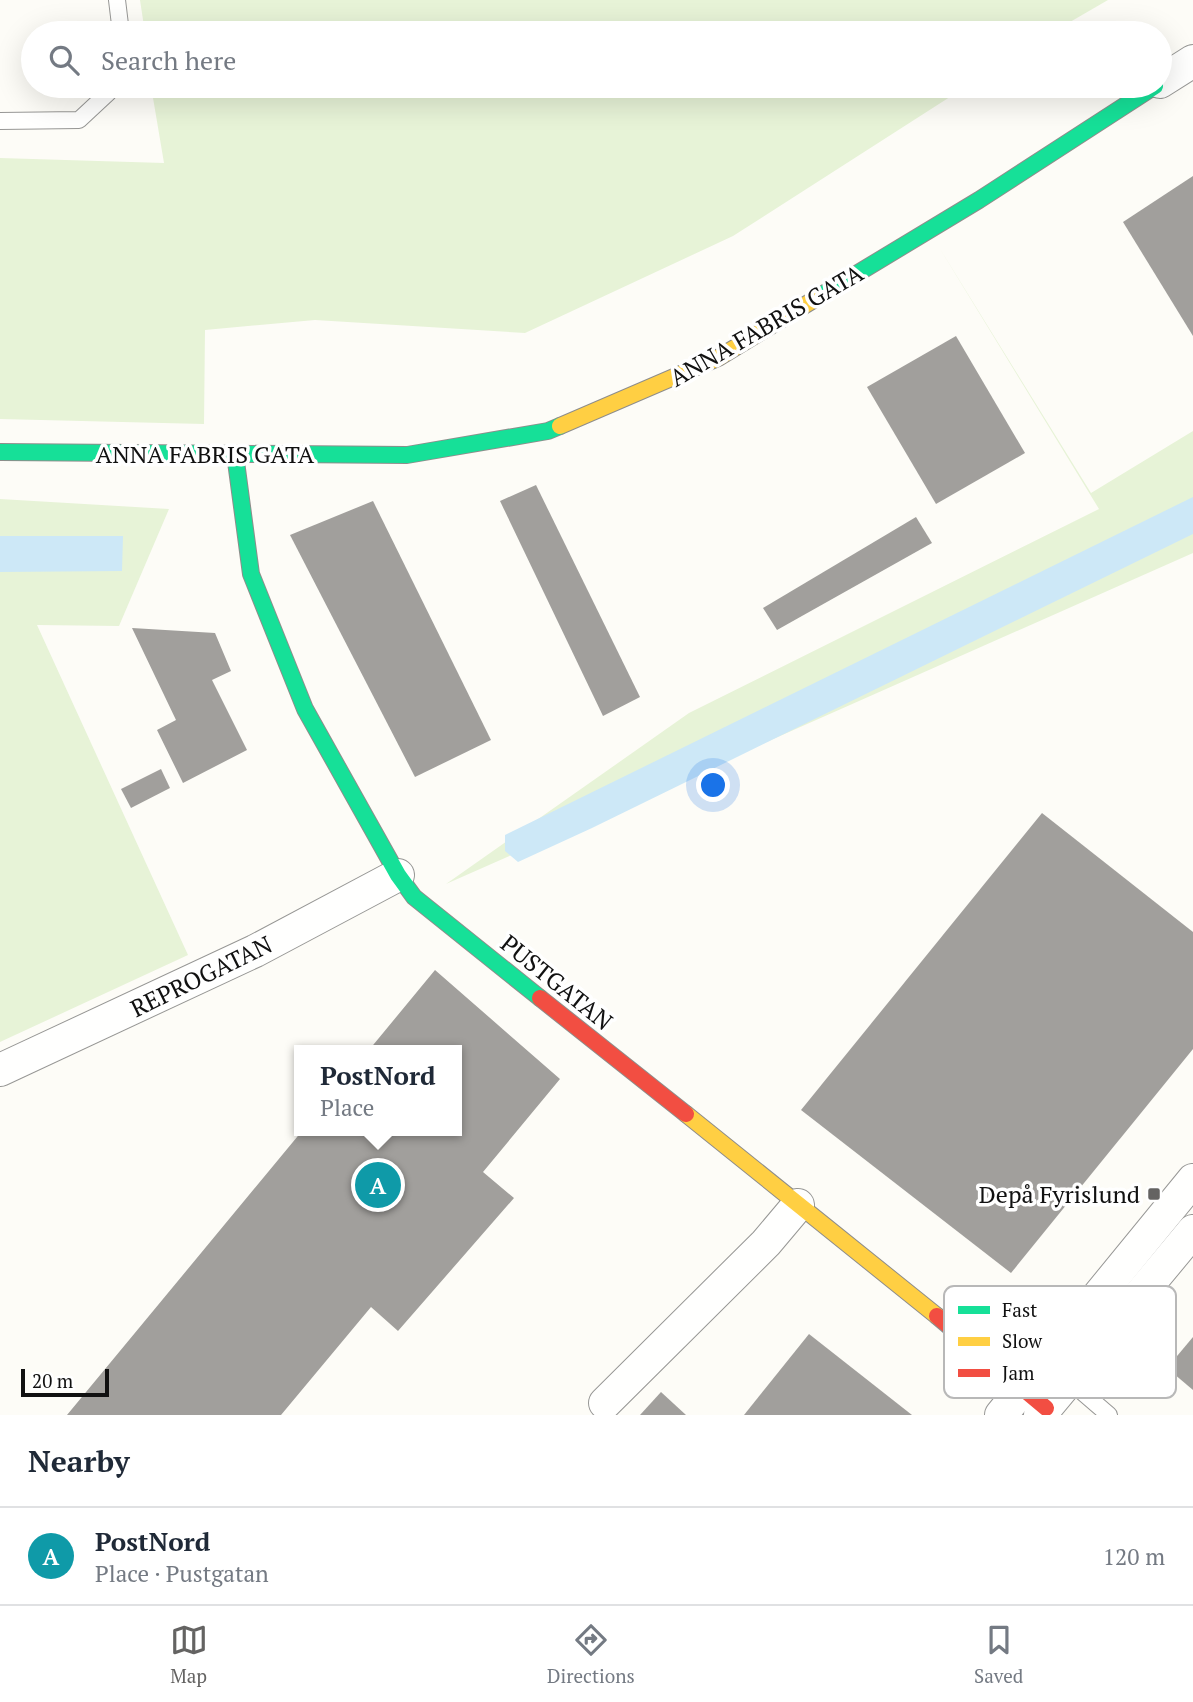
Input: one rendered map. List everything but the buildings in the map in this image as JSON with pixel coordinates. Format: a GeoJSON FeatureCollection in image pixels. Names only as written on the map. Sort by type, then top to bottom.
{"type":"FeatureCollection","features":[{"type":"Feature","properties":{"kind":"street"},"geometry":{"type":"LineString","coordinates":[[1172,74],[1193,61]]}},
{"type":"Feature","properties":{"kind":"street","name":"ANNA FABRIS GATA"},"geometry":{"type":"LineString","coordinates":[[0,452],[407,455],[548,431],[718,358],[979,200],[1136,98]]}},
{"type":"Feature","properties":{"kind":"street","name":"PUSTGATAN"},"geometry":{"type":"LineString","coordinates":[[235,454],[251,574],[305,709],[398,875],[414,897],[798,1205],[944,1338]]}},
{"type":"Feature","properties":{"kind":"street","name":"REPROGATAN"},"geometry":{"type":"LineString","coordinates":[[0,1070],[255,951],[398,875]]}},
{"type":"Feature","properties":{"kind":"street"},"geometry":{"type":"LineString","coordinates":[[1118,1286],[1193,1180]]}},
{"type":"Feature","properties":{"kind":"street"},"geometry":{"type":"LineString","coordinates":[[605,1403],[766,1244],[798,1205]]}},
{"type":"Feature","properties":{"kind":"street"},"geometry":{"type":"LineString","coordinates":[[1140,1286],[1193,1231]]}},
{"type":"Feature","properties":{"kind":"lane"},"geometry":{"type":"LineString","coordinates":[[117,0],[120,21]]}},
{"type":"Feature","properties":{"kind":"lane"},"geometry":{"type":"LineString","coordinates":[[0,121],[79,120],[103,98]]}},
{"type":"Feature","properties":{"kind":"lane"},"geometry":{"type":"LineString","coordinates":[[1089,1398],[1109,1415]]}},
{"type":"Feature","properties":{"kind":"green space"},"geometry":{"type":"Polygon","coordinates":[[[140,0],[1108,0],[1072,21],[143,21],[140,0]]]}},
{"type":"Feature","properties":{"kind":"green space"},"geometry":{"type":"Polygon","coordinates":[[[153,98],[948,98],[733,236],[525,333],[315,320],[205,330],[204,424],[0,419],[0,158],[164,163],[153,98]]]}},
{"type":"Feature","properties":{"kind":"green space"},"geometry":{"type":"Polygon","coordinates":[[[937,244],[1091,493],[1193,431],[1193,553],[446,884],[689,713],[1099,509],[937,244]]]}},
{"type":"Feature","properties":{"kind":"green space"},"geometry":{"type":"Polygon","coordinates":[[[0,499],[169,509],[119,626],[37,625],[188,955],[0,1042],[0,499]]]}},
{"type":"Feature","properties":{"kind":"water"},"geometry":{"type":"Polygon","coordinates":[[[1193,497],[1193,534],[592,828],[518,862],[505,851],[505,835],[1193,497]]]}},
{"type":"Feature","properties":{"kind":"water"},"geometry":{"type":"Polygon","coordinates":[[[0,536],[123,536],[122,571],[0,572],[0,536]]]}},
{"type":"Feature","properties":{"kind":"traffic: fast"},"geometry":{"type":"LineString","coordinates":[[815,299],[979,200],[1136,98]]}},
{"type":"Feature","properties":{"kind":"traffic: fast"},"geometry":{"type":"LineString","coordinates":[[0,452],[407,455],[548,431],[560,426]]}},
{"type":"Feature","properties":{"kind":"traffic: fast"},"geometry":{"type":"LineString","coordinates":[[235,454],[251,574],[305,709],[398,875],[414,897],[540,998]]}},
{"type":"Feature","properties":{"kind":"traffic: slow"},"geometry":{"type":"LineString","coordinates":[[560,426],[718,358],[815,299]]}},
{"type":"Feature","properties":{"kind":"traffic: slow"},"geometry":{"type":"LineString","coordinates":[[686,1114],[937,1316]]}},
{"type":"Feature","properties":{"kind":"traffic: jam"},"geometry":{"type":"LineString","coordinates":[[540,998],[686,1114]]}},
{"type":"Feature","properties":{"kind":"traffic: jam"},"geometry":{"type":"LineString","coordinates":[[937,1316],[944,1322]]}},
{"type":"Feature","properties":{"kind":"traffic: jam"},"geometry":{"type":"LineString","coordinates":[[1034,1398],[1046,1408]]}},
{"type":"Feature","properties":{"kind":"place","name":"PostNord"},"geometry":{"type":"Point","coordinates":[378,1185]}},
{"type":"Feature","properties":{"kind":"place","name":"Depå Fyrislund"},"geometry":{"type":"Point","coordinates":[1154,1194]}}]}
